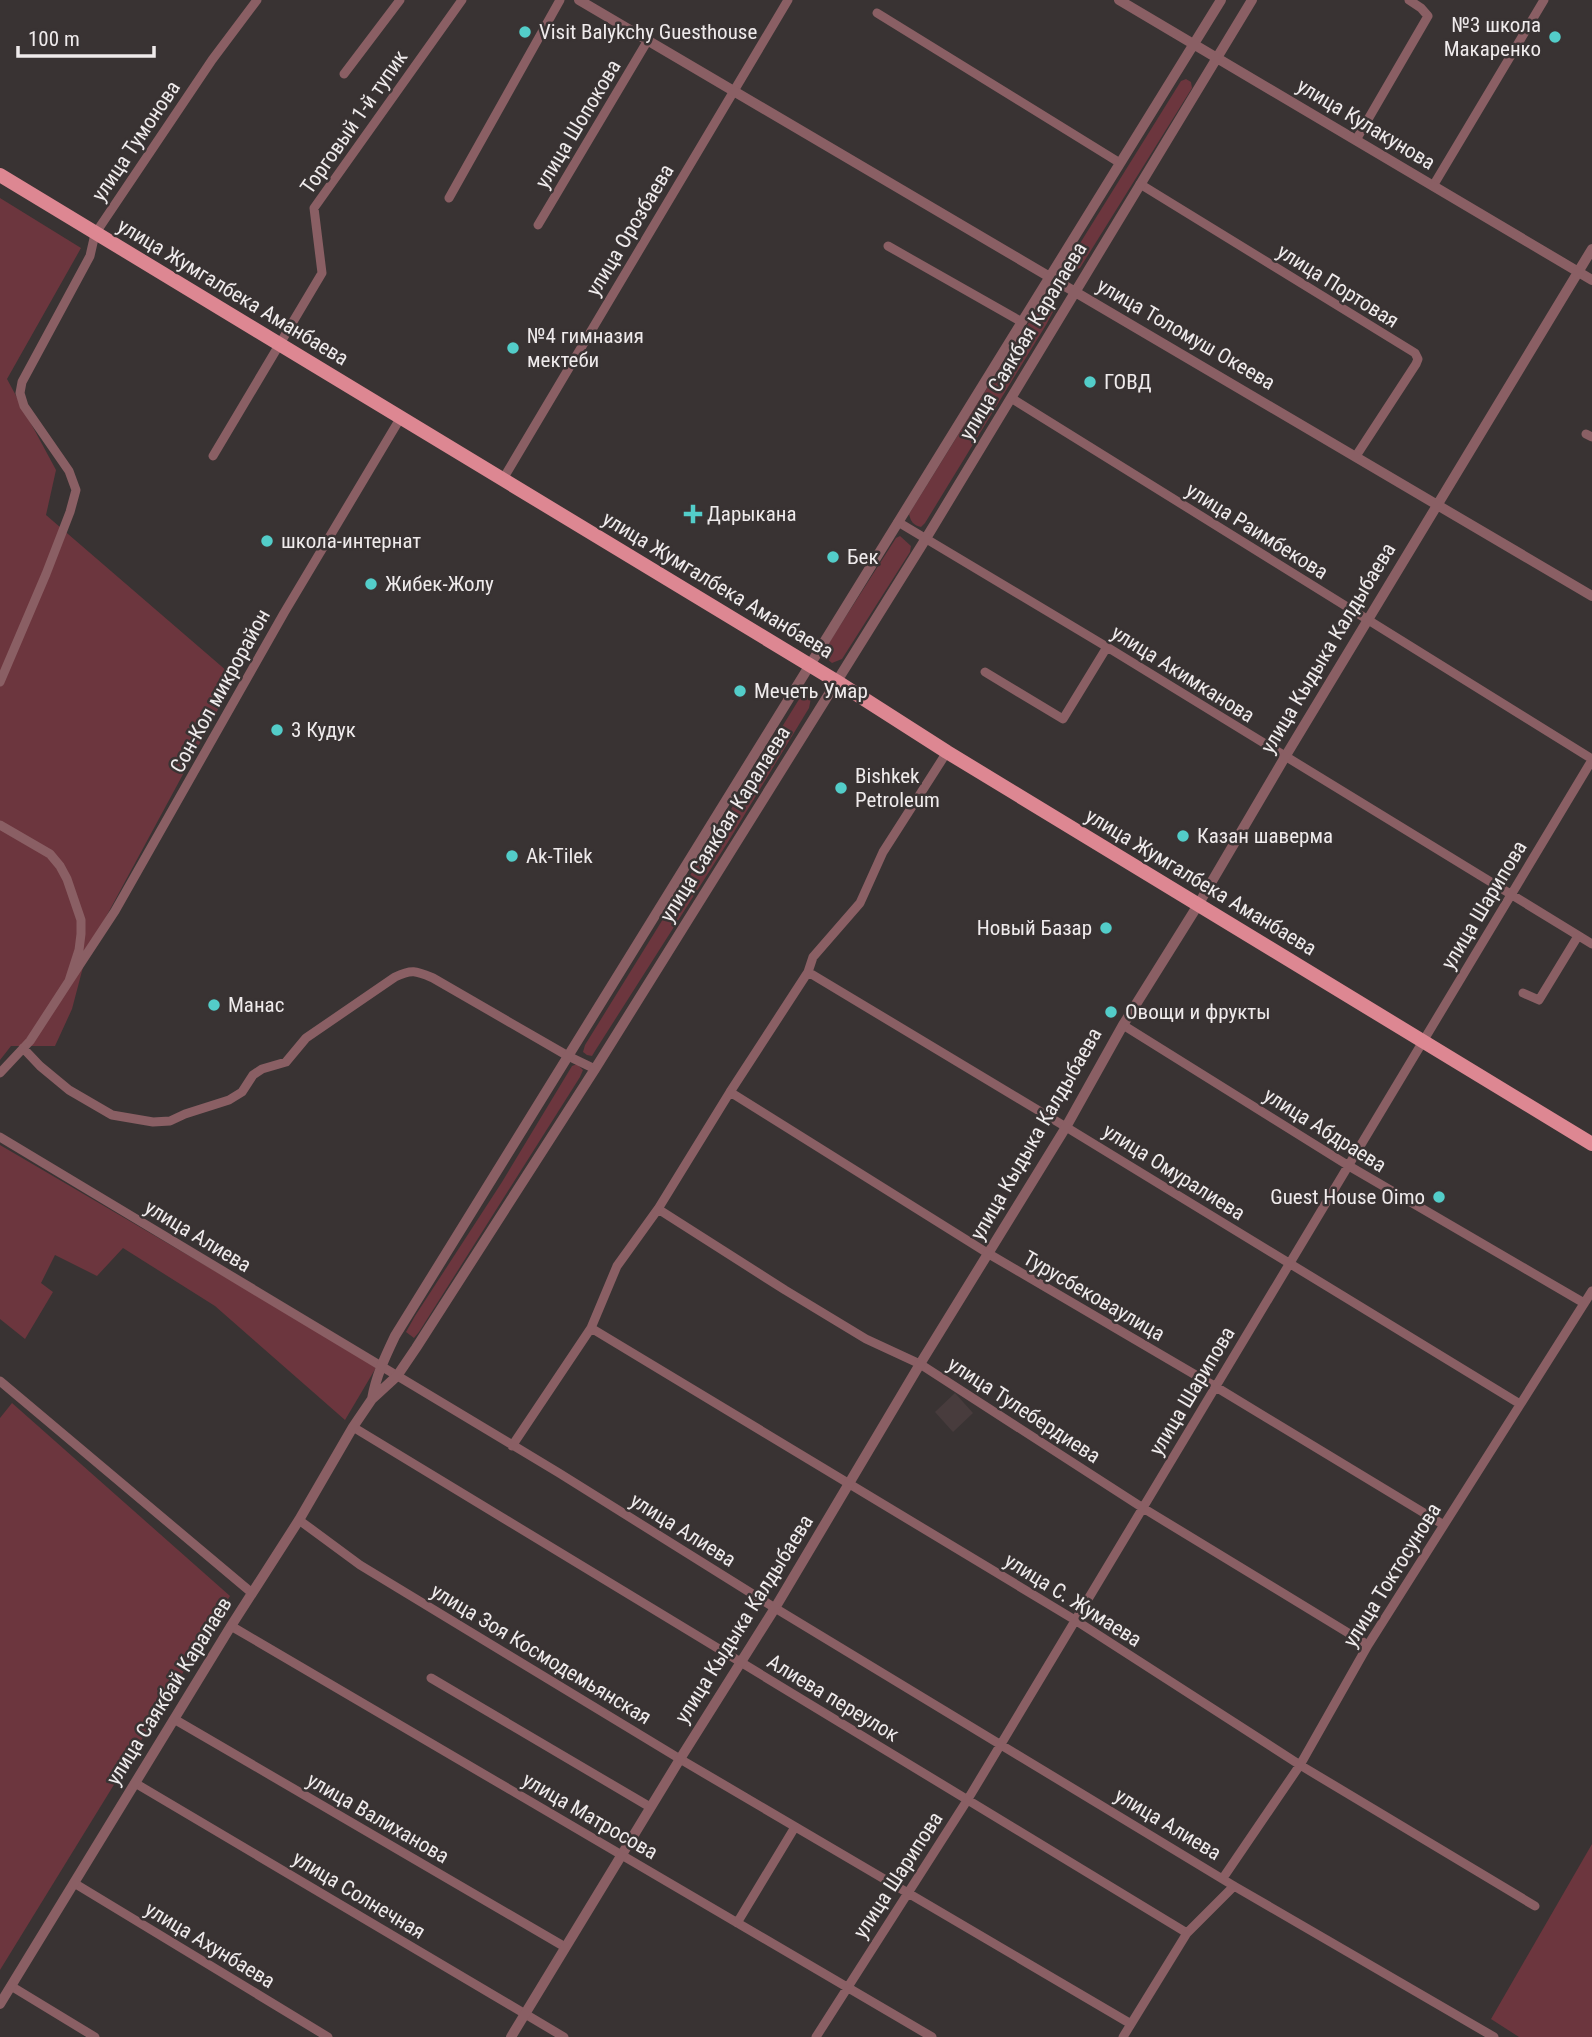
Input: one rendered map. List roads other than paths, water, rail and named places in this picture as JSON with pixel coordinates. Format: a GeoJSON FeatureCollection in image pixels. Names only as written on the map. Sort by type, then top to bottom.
{"type":"FeatureCollection","features":[{"type":"Feature","properties":{"kind":"main road","name":"улица Жумгалбека Аманбаева"},"geometry":{"type":"LineString","coordinates":[[0,175],[836,681],[947,752],[1592,1144]]}},
{"type":"Feature","properties":{"kind":"street","name":"улица Тумонова"},"geometry":{"type":"LineString","coordinates":[[95,233],[212,60],[257,0]]}},
{"type":"Feature","properties":{"kind":"street"},"geometry":{"type":"LineString","coordinates":[[344,74],[400,0]]}},
{"type":"Feature","properties":{"kind":"street","name":"Торговый 1-й тупик"},"geometry":{"type":"LineString","coordinates":[[213,456],[321,273],[314,208],[462,0]]}},
{"type":"Feature","properties":{"kind":"street"},"geometry":{"type":"LineString","coordinates":[[449,198],[560,0]]}},
{"type":"Feature","properties":{"kind":"street","name":"улица Толомуш Океева"},"geometry":{"type":"LineString","coordinates":[[579,0],[1592,596]]}},
{"type":"Feature","properties":{"kind":"street","name":"улица Орозбаева"},"geometry":{"type":"LineString","coordinates":[[503,479],[788,0]]}},
{"type":"Feature","properties":{"kind":"street","name":"улица Кулакунова"},"geometry":{"type":"LineString","coordinates":[[1119,0],[1592,280]]}},
{"type":"Feature","properties":{"kind":"street","name":"улица Саякбая Каралаева"},"geometry":{"type":"LineString","coordinates":[[380,1367],[396,1336],[568,1056],[1221,0]]}},
{"type":"Feature","properties":{"kind":"street","name":"улица Саякбая Каралаева"},"geometry":{"type":"LineString","coordinates":[[397,1376],[595,1069],[925,540],[1252,0]]}},
{"type":"Feature","properties":{"kind":"street"},"geometry":{"type":"LineString","coordinates":[[1356,141],[1427,16],[1409,0]]}},
{"type":"Feature","properties":{"kind":"street"},"geometry":{"type":"LineString","coordinates":[[1433,186],[1544,0]]}},
{"type":"Feature","properties":{"kind":"street"},"geometry":{"type":"LineString","coordinates":[[877,13],[1120,163]]}},
{"type":"Feature","properties":{"kind":"street","name":"улица Шопокова"},"geometry":{"type":"LineString","coordinates":[[538,225],[648,40]]}},
{"type":"Feature","properties":{"kind":"street","name":"улица Портовая"},"geometry":{"type":"LineString","coordinates":[[1140,184],[1415,354],[1418,359],[1416,364],[1356,456]]}},
{"type":"Feature","properties":{"kind":"street"},"geometry":{"type":"LineString","coordinates":[[0,682],[71,512],[76,491],[69,471],[24,406],[20,393],[22,382],[90,256],[95,233]]}},
{"type":"Feature","properties":{"kind":"street"},"geometry":{"type":"LineString","coordinates":[[888,246],[1022,323]]}},
{"type":"Feature","properties":{"kind":"street","name":"улица Кыдыка Калдыбаева"},"geometry":{"type":"LineString","coordinates":[[510,2037],[775,1608],[920,1364],[1066,1127],[1123,1025],[1198,905],[1592,249]]}},
{"type":"Feature","properties":{"kind":"street","name":"улица Раимбекова"},"geometry":{"type":"LineString","coordinates":[[1011,398],[1592,759]]}},
{"type":"Feature","properties":{"kind":"street","name":"Сон-Кол микрорайон"},"geometry":{"type":"LineString","coordinates":[[69,981],[115,911],[284,612],[401,417]]}},
{"type":"Feature","properties":{"kind":"street","name":"улица Акимканова"},"geometry":{"type":"LineString","coordinates":[[898,522],[1592,944]]}},
{"type":"Feature","properties":{"kind":"street"},"geometry":{"type":"LineString","coordinates":[[985,672],[1063,719],[1107,647]]}},
{"type":"Feature","properties":{"kind":"street"},"geometry":{"type":"LineString","coordinates":[[512,1446],[592,1328],[617,1266],[658,1209],[730,1091],[808,972],[813,957],[860,903],[883,852],[947,752]]}},
{"type":"Feature","properties":{"kind":"street","name":"улица Шарипова"},"geometry":{"type":"LineString","coordinates":[[816,2037],[968,1799],[1592,759]]}},
{"type":"Feature","properties":{"kind":"street"},"geometry":{"type":"LineString","coordinates":[[0,825],[50,854],[67,879],[81,920],[79,950],[69,981],[23,1048],[0,1073]]}},
{"type":"Feature","properties":{"kind":"street"},"geometry":{"type":"LineString","coordinates":[[1523,993],[1539,1000],[1578,936]]}},
{"type":"Feature","properties":{"kind":"street"},"geometry":{"type":"LineString","coordinates":[[23,1048],[69,1090],[112,1115],[153,1122],[170,1121],[229,1100],[242,1092],[253,1074],[286,1062],[306,1038],[395,977],[407,971],[416,971],[595,1069]]}},
{"type":"Feature","properties":{"kind":"street","name":"улица Омуралиева"},"geometry":{"type":"LineString","coordinates":[[808,972],[1520,1404]]}},
{"type":"Feature","properties":{"kind":"street","name":"улица Абдраева"},"geometry":{"type":"LineString","coordinates":[[1123,1025],[1349,1166],[1584,1303]]}},
{"type":"Feature","properties":{"kind":"street","name":"Турусбековаулица"},"geometry":{"type":"LineString","coordinates":[[730,1091],[989,1254],[1444,1525]]}},
{"type":"Feature","properties":{"kind":"street","name":"улица Алиева"},"geometry":{"type":"LineString","coordinates":[[0,1138],[397,1376],[1234,1886],[1493,2037]]}},
{"type":"Feature","properties":{"kind":"street","name":"улица Тулебердиева"},"geometry":{"type":"LineString","coordinates":[[658,1209],[854,1332],[920,1364],[1143,1508],[1368,1645]]}},
{"type":"Feature","properties":{"kind":"street","name":"улица Токтосунова"},"geometry":{"type":"LineString","coordinates":[[1223,1878],[1300,1765],[1368,1645],[1592,1291]]}},
{"type":"Feature","properties":{"kind":"street","name":"улица С. Жумаева"},"geometry":{"type":"LineString","coordinates":[[592,1328],[1075,1620],[1300,1765],[1535,1906]]}},
{"type":"Feature","properties":{"kind":"street","name":"улица Саякбай Каралаев"},"geometry":{"type":"LineString","coordinates":[[372,1399],[380,1367]]}},
{"type":"Feature","properties":{"kind":"street","name":"улица Саякбай Каралаев"},"geometry":{"type":"LineString","coordinates":[[0,2004],[231,1626],[299,1520],[353,1427],[372,1399],[397,1376]]}},
{"type":"Feature","properties":{"kind":"street"},"geometry":{"type":"LineString","coordinates":[[0,1381],[252,1593]]}},
{"type":"Feature","properties":{"kind":"street","name":"Алиева переулок"},"geometry":{"type":"LineString","coordinates":[[353,1427],[1187,1933]]}},
{"type":"Feature","properties":{"kind":"street","name":"улица Зоя Космодемьянская"},"geometry":{"type":"LineString","coordinates":[[299,1520],[360,1565],[680,1759],[1131,2024]]}},
{"type":"Feature","properties":{"kind":"street","name":"улица Матросова"},"geometry":{"type":"LineString","coordinates":[[231,1626],[932,2037]]}},
{"type":"Feature","properties":{"kind":"street"},"geometry":{"type":"LineString","coordinates":[[431,1678],[650,1807]]}},
{"type":"Feature","properties":{"kind":"street","name":"улица Валиханова"},"geometry":{"type":"LineString","coordinates":[[174,1719],[565,1947]]}},
{"type":"Feature","properties":{"kind":"street","name":"улица Солнечная"},"geometry":{"type":"LineString","coordinates":[[135,1783],[564,2037]]}},
{"type":"Feature","properties":{"kind":"street"},"geometry":{"type":"LineString","coordinates":[[737,1923],[795,1827]]}},
{"type":"Feature","properties":{"kind":"street","name":"улица Ахунбаева"},"geometry":{"type":"LineString","coordinates":[[74,1883],[328,2037]]}},
{"type":"Feature","properties":{"kind":"street"},"geometry":{"type":"LineString","coordinates":[[1123,2037],[1187,1933],[1234,1886]]}},
{"type":"Feature","properties":{"kind":"street"},"geometry":{"type":"LineString","coordinates":[[11,1986],[95,2037]]}},
{"type":"Feature","properties":{"kind":"place","name":"Visit Balykchy Guesthouse"},"geometry":{"type":"Point","coordinates":[525,32]}},
{"type":"Feature","properties":{"kind":"place","name":"№3 школа Макаренко"},"geometry":{"type":"Point","coordinates":[1555,37]}},
{"type":"Feature","properties":{"kind":"place","name":"№4 гимназия мектеби"},"geometry":{"type":"Point","coordinates":[513,348]}},
{"type":"Feature","properties":{"kind":"place","name":"ГОВД"},"geometry":{"type":"Point","coordinates":[1090,382]}},
{"type":"Feature","properties":{"kind":"place","name":"Дарыкана"},"geometry":{"type":"Point","coordinates":[693,514]}},
{"type":"Feature","properties":{"kind":"place","name":"школа-интернат"},"geometry":{"type":"Point","coordinates":[267,541]}},
{"type":"Feature","properties":{"kind":"place","name":"Бек"},"geometry":{"type":"Point","coordinates":[833,557]}},
{"type":"Feature","properties":{"kind":"place","name":"Жибек-Жолу"},"geometry":{"type":"Point","coordinates":[371,584]}},
{"type":"Feature","properties":{"kind":"place","name":"Мечеть Умар"},"geometry":{"type":"Point","coordinates":[740,691]}},
{"type":"Feature","properties":{"kind":"place","name":"3 Кудук"},"geometry":{"type":"Point","coordinates":[277,730]}},
{"type":"Feature","properties":{"kind":"place","name":"Bishkek Petroleum"},"geometry":{"type":"Point","coordinates":[841,788]}},
{"type":"Feature","properties":{"kind":"place","name":"Казан шаверма"},"geometry":{"type":"Point","coordinates":[1183,836]}},
{"type":"Feature","properties":{"kind":"place","name":"Ak-Tilek"},"geometry":{"type":"Point","coordinates":[512,856]}},
{"type":"Feature","properties":{"kind":"place","name":"Новый Базар"},"geometry":{"type":"Point","coordinates":[1106,928]}},
{"type":"Feature","properties":{"kind":"place","name":"Манас"},"geometry":{"type":"Point","coordinates":[214,1005]}},
{"type":"Feature","properties":{"kind":"place","name":"Овощи и фрукты"},"geometry":{"type":"Point","coordinates":[1111,1012]}},
{"type":"Feature","properties":{"kind":"place","name":"Guest House Oimo"},"geometry":{"type":"Point","coordinates":[1439,1197]}}]}
